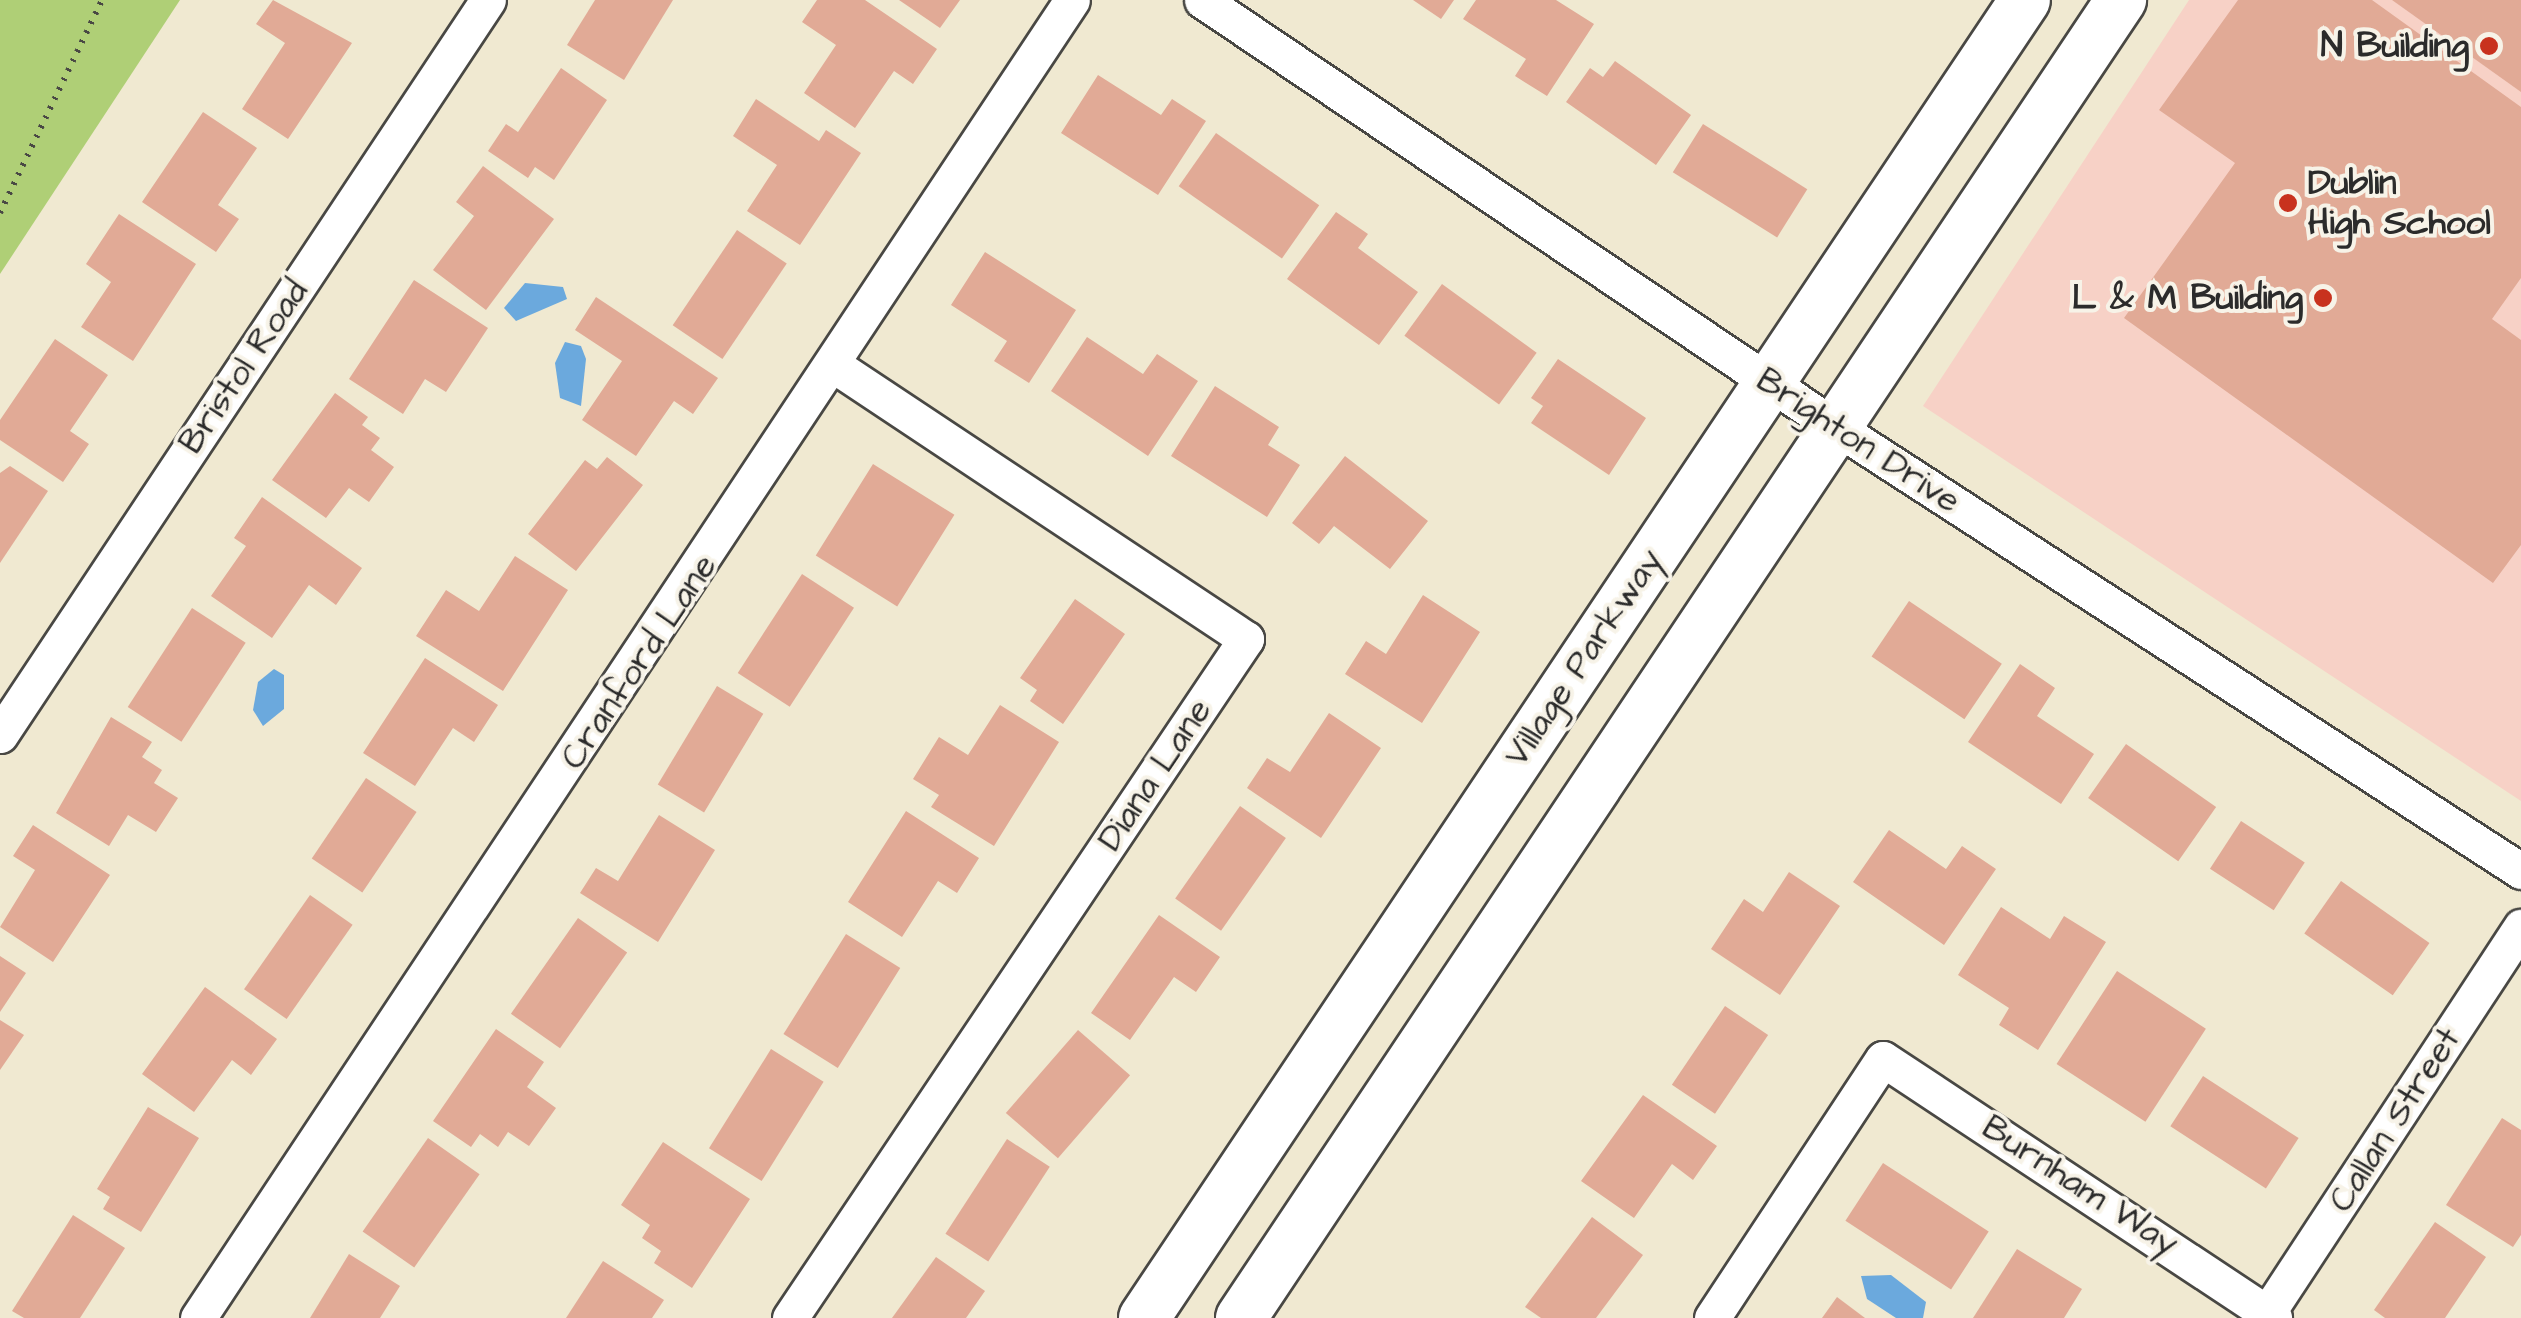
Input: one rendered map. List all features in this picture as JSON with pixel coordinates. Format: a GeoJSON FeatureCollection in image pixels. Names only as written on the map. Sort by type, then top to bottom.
{"type":"FeatureCollection","features":[{"type":"Feature","properties":{"kind":"street","name":"Bristol Road"},"geometry":{"type":"LineString","coordinates":[[0,734],[488,0]]}},
{"type":"Feature","properties":{"kind":"street","name":"Cranford Lane"},"geometry":{"type":"LineString","coordinates":[[198,1318],[837,367],[1072,0]]}},
{"type":"Feature","properties":{"kind":"street","name":"Brighton Drive"},"geometry":{"type":"LineString","coordinates":[[1202,0],[1768,383],[2521,871]]}},
{"type":"Feature","properties":{"kind":"street","name":"Village Parkway"},"geometry":{"type":"LineString","coordinates":[[1144,1318],[2025,0]]}},
{"type":"Feature","properties":{"kind":"street"},"geometry":{"type":"LineString","coordinates":[[1241,1318],[2121,0]]}},
{"type":"Feature","properties":{"kind":"street","name":"Diana Lane"},"geometry":{"type":"LineString","coordinates":[[790,1318],[1246,639],[837,367]]}},
{"type":"Feature","properties":{"kind":"street","name":"Callan Street"},"geometry":{"type":"LineString","coordinates":[[2271,1315],[2521,927]]}},
{"type":"Feature","properties":{"kind":"street","name":"Burnham Way"},"geometry":{"type":"LineString","coordinates":[[1712,1318],[1883,1059],[2271,1315]]}},
{"type":"Feature","properties":{"kind":"path"},"geometry":{"type":"LineString","coordinates":[[0,213],[102,0]]}},
{"type":"Feature","properties":{"kind":"shaded area","name":"Dublin High School"},"geometry":{"type":"Polygon","coordinates":[[[2189,0],[2521,0],[2521,801],[1923,406],[2189,0]]]}},
{"type":"Feature","properties":{"kind":"green space"},"geometry":{"type":"Polygon","coordinates":[[[0,0],[180,0],[0,274],[0,0]]]}},
{"type":"Feature","properties":{"kind":"water"},"geometry":{"type":"Polygon","coordinates":[[[525,283],[563,287],[567,299],[516,321],[504,308],[525,283]]]}},
{"type":"Feature","properties":{"kind":"water"},"geometry":{"type":"Polygon","coordinates":[[[565,342],[581,346],[586,359],[581,406],[560,398],[555,363],[565,342]]]}},
{"type":"Feature","properties":{"kind":"water"},"geometry":{"type":"Polygon","coordinates":[[[274,669],[284,675],[284,709],[263,726],[253,710],[258,682],[274,669]]]}},
{"type":"Feature","properties":{"kind":"water"},"geometry":{"type":"Polygon","coordinates":[[[1891,1275],[1926,1302],[1923,1318],[1896,1318],[1867,1299],[1861,1276],[1891,1275]]]}},
{"type":"Feature","properties":{"kind":"building"},"geometry":{"type":"Polygon","coordinates":[[[273,0],[352,43],[288,139],[242,109],[285,43],[256,24],[273,0]]]}},
{"type":"Feature","properties":{"kind":"building"},"geometry":{"type":"Polygon","coordinates":[[[595,0],[673,0],[624,80],[567,45],[595,0]]]}},
{"type":"Feature","properties":{"kind":"building"},"geometry":{"type":"Polygon","coordinates":[[[817,0],[865,0],[937,49],[913,84],[894,71],[855,128],[804,93],[836,45],[802,22],[817,0]]]}},
{"type":"Feature","properties":{"kind":"building"},"geometry":{"type":"Polygon","coordinates":[[[899,0],[960,0],[940,28],[899,0]]]}},
{"type":"Feature","properties":{"kind":"building"},"geometry":{"type":"Polygon","coordinates":[[[1413,0],[1454,0],[1441,19],[1413,0]]]}},
{"type":"Feature","properties":{"kind":"building"},"geometry":{"type":"Polygon","coordinates":[[[1476,0],[1556,0],[1594,24],[1547,96],[1515,76],[1526,59],[1463,19],[1476,0]]]}},
{"type":"Feature","properties":{"kind":"building","name":"L & M Building"},"geometry":{"type":"Polygon","coordinates":[[[2238,0],[2372,0],[2521,107],[2521,278],[2492,319],[2521,340],[2521,545],[2493,583],[2124,318],[2235,163],[2159,110],[2238,0]]]}},
{"type":"Feature","properties":{"kind":"building","name":"N Building"},"geometry":{"type":"Polygon","coordinates":[[[2392,0],[2521,0],[2521,92],[2392,0]]]}},
{"type":"Feature","properties":{"kind":"building"},"geometry":{"type":"Polygon","coordinates":[[[1615,61],[1691,115],[1656,165],[1566,102],[1590,68],[1603,77],[1615,61]]]}},
{"type":"Feature","properties":{"kind":"building"},"geometry":{"type":"Polygon","coordinates":[[[561,68],[607,100],[554,180],[535,167],[528,178],[488,151],[506,124],[518,132],[561,68]]]}},
{"type":"Feature","properties":{"kind":"building"},"geometry":{"type":"Polygon","coordinates":[[[1098,75],[1161,115],[1172,99],[1206,121],[1158,195],[1061,133],[1098,75]]]}},
{"type":"Feature","properties":{"kind":"building"},"geometry":{"type":"Polygon","coordinates":[[[756,99],[819,141],[826,130],[861,153],[800,245],[747,211],[777,165],[733,136],[756,99]]]}},
{"type":"Feature","properties":{"kind":"building"},"geometry":{"type":"Polygon","coordinates":[[[203,112],[257,148],[218,205],[239,219],[216,252],[142,202],[203,112]]]}},
{"type":"Feature","properties":{"kind":"building"},"geometry":{"type":"Polygon","coordinates":[[[1703,124],[1807,189],[1777,238],[1673,172],[1703,124]]]}},
{"type":"Feature","properties":{"kind":"building"},"geometry":{"type":"Polygon","coordinates":[[[1216,133],[1319,205],[1282,259],[1179,186],[1216,133]]]}},
{"type":"Feature","properties":{"kind":"building"},"geometry":{"type":"Polygon","coordinates":[[[483,166],[554,219],[486,310],[433,270],[474,216],[456,202],[483,166]]]}},
{"type":"Feature","properties":{"kind":"building"},"geometry":{"type":"Polygon","coordinates":[[[1336,212],[1368,234],[1358,248],[1418,292],[1379,345],[1287,279],[1336,212]]]}},
{"type":"Feature","properties":{"kind":"building"},"geometry":{"type":"Polygon","coordinates":[[[119,214],[196,264],[133,361],[81,327],[111,282],[86,264],[119,214]]]}},
{"type":"Feature","properties":{"kind":"building"},"geometry":{"type":"Polygon","coordinates":[[[737,230],[787,264],[722,359],[673,325],[737,230]]]}},
{"type":"Feature","properties":{"kind":"building"},"geometry":{"type":"Polygon","coordinates":[[[985,252],[1076,310],[1029,383],[994,361],[1007,341],[951,305],[985,252]]]}},
{"type":"Feature","properties":{"kind":"building"},"geometry":{"type":"Polygon","coordinates":[[[414,280],[488,328],[446,392],[425,379],[403,414],[349,379],[414,280]]]}},
{"type":"Feature","properties":{"kind":"building"},"geometry":{"type":"Polygon","coordinates":[[[1442,284],[1537,353],[1499,405],[1404,336],[1442,284]]]}},
{"type":"Feature","properties":{"kind":"building"},"geometry":{"type":"Polygon","coordinates":[[[596,297],[718,378],[693,414],[674,401],[636,456],[582,420],[622,361],[575,330],[596,297]]]}},
{"type":"Feature","properties":{"kind":"building"},"geometry":{"type":"Polygon","coordinates":[[[1087,337],[1143,374],[1157,354],[1198,381],[1148,456],[1051,391],[1087,337]]]}},
{"type":"Feature","properties":{"kind":"building"},"geometry":{"type":"Polygon","coordinates":[[[55,339],[108,375],[70,431],[89,444],[63,482],[0,440],[0,420],[55,339]]]}},
{"type":"Feature","properties":{"kind":"building"},"geometry":{"type":"Polygon","coordinates":[[[1558,359],[1646,418],[1609,475],[1531,423],[1543,406],[1531,398],[1558,359]]]}},
{"type":"Feature","properties":{"kind":"building"},"geometry":{"type":"Polygon","coordinates":[[[1215,386],[1279,427],[1268,445],[1300,465],[1267,517],[1171,456],[1215,386]]]}},
{"type":"Feature","properties":{"kind":"building"},"geometry":{"type":"Polygon","coordinates":[[[335,393],[368,417],[362,425],[380,438],[371,450],[394,467],[369,502],[349,488],[326,518],[272,480],[335,393]]]}},
{"type":"Feature","properties":{"kind":"building"},"geometry":{"type":"Polygon","coordinates":[[[1345,456],[1428,521],[1390,569],[1334,526],[1319,544],[1292,523],[1345,456]]]}},
{"type":"Feature","properties":{"kind":"building"},"geometry":{"type":"Polygon","coordinates":[[[607,457],[643,485],[576,571],[528,534],[585,460],[597,469],[607,457]]]}},
{"type":"Feature","properties":{"kind":"building"},"geometry":{"type":"Polygon","coordinates":[[[873,464],[954,515],[897,606],[816,556],[873,464]]]}},
{"type":"Feature","properties":{"kind":"building"},"geometry":{"type":"Polygon","coordinates":[[[10,466],[48,491],[0,563],[0,473],[10,466]]]}},
{"type":"Feature","properties":{"kind":"building"},"geometry":{"type":"Polygon","coordinates":[[[262,497],[362,568],[336,605],[309,585],[272,638],[211,596],[246,546],[234,538],[262,497]]]}},
{"type":"Feature","properties":{"kind":"building"},"geometry":{"type":"Polygon","coordinates":[[[515,556],[568,590],[503,691],[416,636],[446,590],[479,611],[515,556]]]}},
{"type":"Feature","properties":{"kind":"building"},"geometry":{"type":"Polygon","coordinates":[[[802,574],[854,608],[790,707],[738,673],[802,574]]]}},
{"type":"Feature","properties":{"kind":"building"},"geometry":{"type":"Polygon","coordinates":[[[1423,595],[1480,632],[1422,723],[1345,674],[1366,641],[1386,654],[1423,595]]]}},
{"type":"Feature","properties":{"kind":"building"},"geometry":{"type":"Polygon","coordinates":[[[1075,599],[1125,634],[1063,724],[1030,701],[1037,690],[1020,678],[1075,599]]]}},
{"type":"Feature","properties":{"kind":"building"},"geometry":{"type":"Polygon","coordinates":[[[1909,601],[2002,664],[1964,719],[1872,657],[1909,601]]]}},
{"type":"Feature","properties":{"kind":"building"},"geometry":{"type":"Polygon","coordinates":[[[192,608],[246,643],[181,742],[128,707],[192,608]]]}},
{"type":"Feature","properties":{"kind":"building"},"geometry":{"type":"Polygon","coordinates":[[[425,658],[498,705],[474,742],[453,728],[415,786],[363,753],[425,658]]]}},
{"type":"Feature","properties":{"kind":"building"},"geometry":{"type":"Polygon","coordinates":[[[2020,664],[2055,688],[2037,716],[2094,754],[2061,804],[1968,742],[2020,664]]]}},
{"type":"Feature","properties":{"kind":"building"},"geometry":{"type":"Polygon","coordinates":[[[717,686],[763,714],[704,812],[658,785],[717,686]]]}},
{"type":"Feature","properties":{"kind":"building"},"geometry":{"type":"Polygon","coordinates":[[[1000,705],[1059,742],[994,846],[931,807],[939,795],[913,779],[939,737],[968,755],[1000,705]]]}},
{"type":"Feature","properties":{"kind":"building"},"geometry":{"type":"Polygon","coordinates":[[[1329,713],[1381,748],[1321,838],[1247,788],[1267,758],[1290,772],[1329,713]]]}},
{"type":"Feature","properties":{"kind":"building"},"geometry":{"type":"Polygon","coordinates":[[[111,717],[152,742],[142,757],[162,770],[154,783],[178,798],[156,832],[128,815],[109,846],[56,813],[111,717]]]}},
{"type":"Feature","properties":{"kind":"building"},"geometry":{"type":"Polygon","coordinates":[[[2126,744],[2216,807],[2178,861],[2088,798],[2126,744]]]}},
{"type":"Feature","properties":{"kind":"building"},"geometry":{"type":"Polygon","coordinates":[[[366,778],[417,812],[362,893],[312,858],[366,778]]]}},
{"type":"Feature","properties":{"kind":"building"},"geometry":{"type":"Polygon","coordinates":[[[1240,806],[1286,838],[1221,931],[1175,899],[1240,806]]]}},
{"type":"Feature","properties":{"kind":"building"},"geometry":{"type":"Polygon","coordinates":[[[906,811],[979,858],[957,893],[938,881],[902,937],[848,902],[906,811]]]}},
{"type":"Feature","properties":{"kind":"building"},"geometry":{"type":"Polygon","coordinates":[[[659,815],[715,850],[658,942],[580,893],[596,868],[618,881],[659,815]]]}},
{"type":"Feature","properties":{"kind":"building"},"geometry":{"type":"Polygon","coordinates":[[[2241,821],[2305,862],[2274,910],[2210,869],[2241,821]]]}},
{"type":"Feature","properties":{"kind":"building"},"geometry":{"type":"Polygon","coordinates":[[[33,825],[110,875],[53,962],[0,927],[35,870],[13,856],[33,825]]]}},
{"type":"Feature","properties":{"kind":"building"},"geometry":{"type":"Polygon","coordinates":[[[1889,830],[1946,869],[1962,846],[1996,869],[1944,945],[1853,882],[1889,830]]]}},
{"type":"Feature","properties":{"kind":"building"},"geometry":{"type":"Polygon","coordinates":[[[1789,872],[1840,906],[1780,995],[1711,949],[1744,899],[1763,912],[1789,872]]]}},
{"type":"Feature","properties":{"kind":"building"},"geometry":{"type":"Polygon","coordinates":[[[2341,881],[2429,943],[2393,995],[2304,933],[2341,881]]]}},
{"type":"Feature","properties":{"kind":"building"},"geometry":{"type":"Polygon","coordinates":[[[310,895],[353,925],[287,1019],[244,989],[310,895]]]}},
{"type":"Feature","properties":{"kind":"building"},"geometry":{"type":"Polygon","coordinates":[[[2001,907],[2050,939],[2064,916],[2106,942],[2038,1050],[1999,1025],[2009,1008],[1958,975],[2001,907]]]}},
{"type":"Feature","properties":{"kind":"building"},"geometry":{"type":"Polygon","coordinates":[[[1159,915],[1220,957],[1196,992],[1174,977],[1130,1040],[1091,1013],[1159,915]]]}},
{"type":"Feature","properties":{"kind":"building"},"geometry":{"type":"Polygon","coordinates":[[[578,918],[627,952],[560,1048],[511,1014],[578,918]]]}},
{"type":"Feature","properties":{"kind":"building"},"geometry":{"type":"Polygon","coordinates":[[[846,934],[900,968],[838,1068],[783,1034],[846,934]]]}},
{"type":"Feature","properties":{"kind":"building"},"geometry":{"type":"Polygon","coordinates":[[[0,956],[26,973],[0,1012],[0,956]]]}},
{"type":"Feature","properties":{"kind":"building"},"geometry":{"type":"Polygon","coordinates":[[[2117,971],[2206,1029],[2145,1122],[2057,1064],[2117,971]]]}},
{"type":"Feature","properties":{"kind":"building"},"geometry":{"type":"Polygon","coordinates":[[[205,987],[277,1039],[251,1075],[232,1060],[194,1112],[142,1074],[205,987]]]}},
{"type":"Feature","properties":{"kind":"building"},"geometry":{"type":"Polygon","coordinates":[[[1725,1006],[1768,1035],[1715,1114],[1672,1085],[1725,1006]]]}},
{"type":"Feature","properties":{"kind":"building"},"geometry":{"type":"Polygon","coordinates":[[[0,1020],[24,1035],[0,1070],[0,1020]]]}},
{"type":"Feature","properties":{"kind":"building"},"geometry":{"type":"Polygon","coordinates":[[[496,1029],[544,1062],[527,1087],[556,1108],[529,1146],[508,1132],[498,1147],[480,1134],[471,1147],[433,1121],[496,1029]]]}},
{"type":"Feature","properties":{"kind":"building"},"geometry":{"type":"Polygon","coordinates":[[[1078,1030],[1130,1075],[1058,1158],[1006,1113],[1078,1030]]]}},
{"type":"Feature","properties":{"kind":"building"},"geometry":{"type":"Polygon","coordinates":[[[771,1049],[824,1082],[762,1181],[709,1148],[771,1049]]]}},
{"type":"Feature","properties":{"kind":"building"},"geometry":{"type":"Polygon","coordinates":[[[2203,1076],[2299,1138],[2266,1188],[2170,1126],[2203,1076]]]}},
{"type":"Feature","properties":{"kind":"building"},"geometry":{"type":"Polygon","coordinates":[[[1643,1095],[1717,1146],[1693,1180],[1672,1164],[1634,1218],[1581,1181],[1643,1095]]]}},
{"type":"Feature","properties":{"kind":"building"},"geometry":{"type":"Polygon","coordinates":[[[148,1107],[199,1138],[141,1232],[103,1209],[110,1197],[97,1189],[148,1107]]]}},
{"type":"Feature","properties":{"kind":"building"},"geometry":{"type":"Polygon","coordinates":[[[2502,1118],[2521,1130],[2521,1235],[2513,1247],[2446,1205],[2502,1118]]]}},
{"type":"Feature","properties":{"kind":"building"},"geometry":{"type":"Polygon","coordinates":[[[428,1138],[480,1174],[414,1268],[363,1231],[428,1138]]]}},
{"type":"Feature","properties":{"kind":"building"},"geometry":{"type":"Polygon","coordinates":[[[1007,1139],[1050,1167],[988,1262],[945,1234],[1007,1139]]]}},
{"type":"Feature","properties":{"kind":"building"},"geometry":{"type":"Polygon","coordinates":[[[663,1142],[750,1199],[692,1288],[654,1263],[661,1251],[642,1238],[650,1225],[621,1205],[663,1142]]]}},
{"type":"Feature","properties":{"kind":"building"},"geometry":{"type":"Polygon","coordinates":[[[1883,1163],[1989,1232],[1951,1289],[1845,1221],[1883,1163]]]}},
{"type":"Feature","properties":{"kind":"building"},"geometry":{"type":"Polygon","coordinates":[[[73,1215],[125,1248],[80,1318],[24,1318],[12,1311],[73,1215]]]}},
{"type":"Feature","properties":{"kind":"building"},"geometry":{"type":"Polygon","coordinates":[[[1592,1217],[1643,1255],[1596,1318],[1541,1318],[1525,1307],[1592,1217]]]}},
{"type":"Feature","properties":{"kind":"building"},"geometry":{"type":"Polygon","coordinates":[[[2435,1222],[2486,1257],[2445,1318],[2385,1318],[2374,1310],[2435,1222]]]}},
{"type":"Feature","properties":{"kind":"building"},"geometry":{"type":"Polygon","coordinates":[[[2017,1249],[2082,1289],[2064,1318],[1973,1318],[2017,1249]]]}},
{"type":"Feature","properties":{"kind":"building"},"geometry":{"type":"Polygon","coordinates":[[[349,1254],[400,1286],[380,1318],[310,1318],[349,1254]]]}},
{"type":"Feature","properties":{"kind":"building"},"geometry":{"type":"Polygon","coordinates":[[[936,1257],[985,1291],[966,1318],[892,1318],[936,1257]]]}},
{"type":"Feature","properties":{"kind":"building"},"geometry":{"type":"Polygon","coordinates":[[[603,1261],[664,1300],[652,1318],[566,1318],[603,1261]]]}},
{"type":"Feature","properties":{"kind":"building"},"geometry":{"type":"Polygon","coordinates":[[[1837,1297],[1865,1318],[1822,1318],[1837,1297]]]}},
{"type":"Feature","properties":{"kind":"place","name":"N Building"},"geometry":{"type":"Point","coordinates":[2489,46]}},
{"type":"Feature","properties":{"kind":"place","name":"Dublin High School"},"geometry":{"type":"Point","coordinates":[2288,203]}},
{"type":"Feature","properties":{"kind":"place","name":"L & M Building"},"geometry":{"type":"Point","coordinates":[2323,298]}}]}
